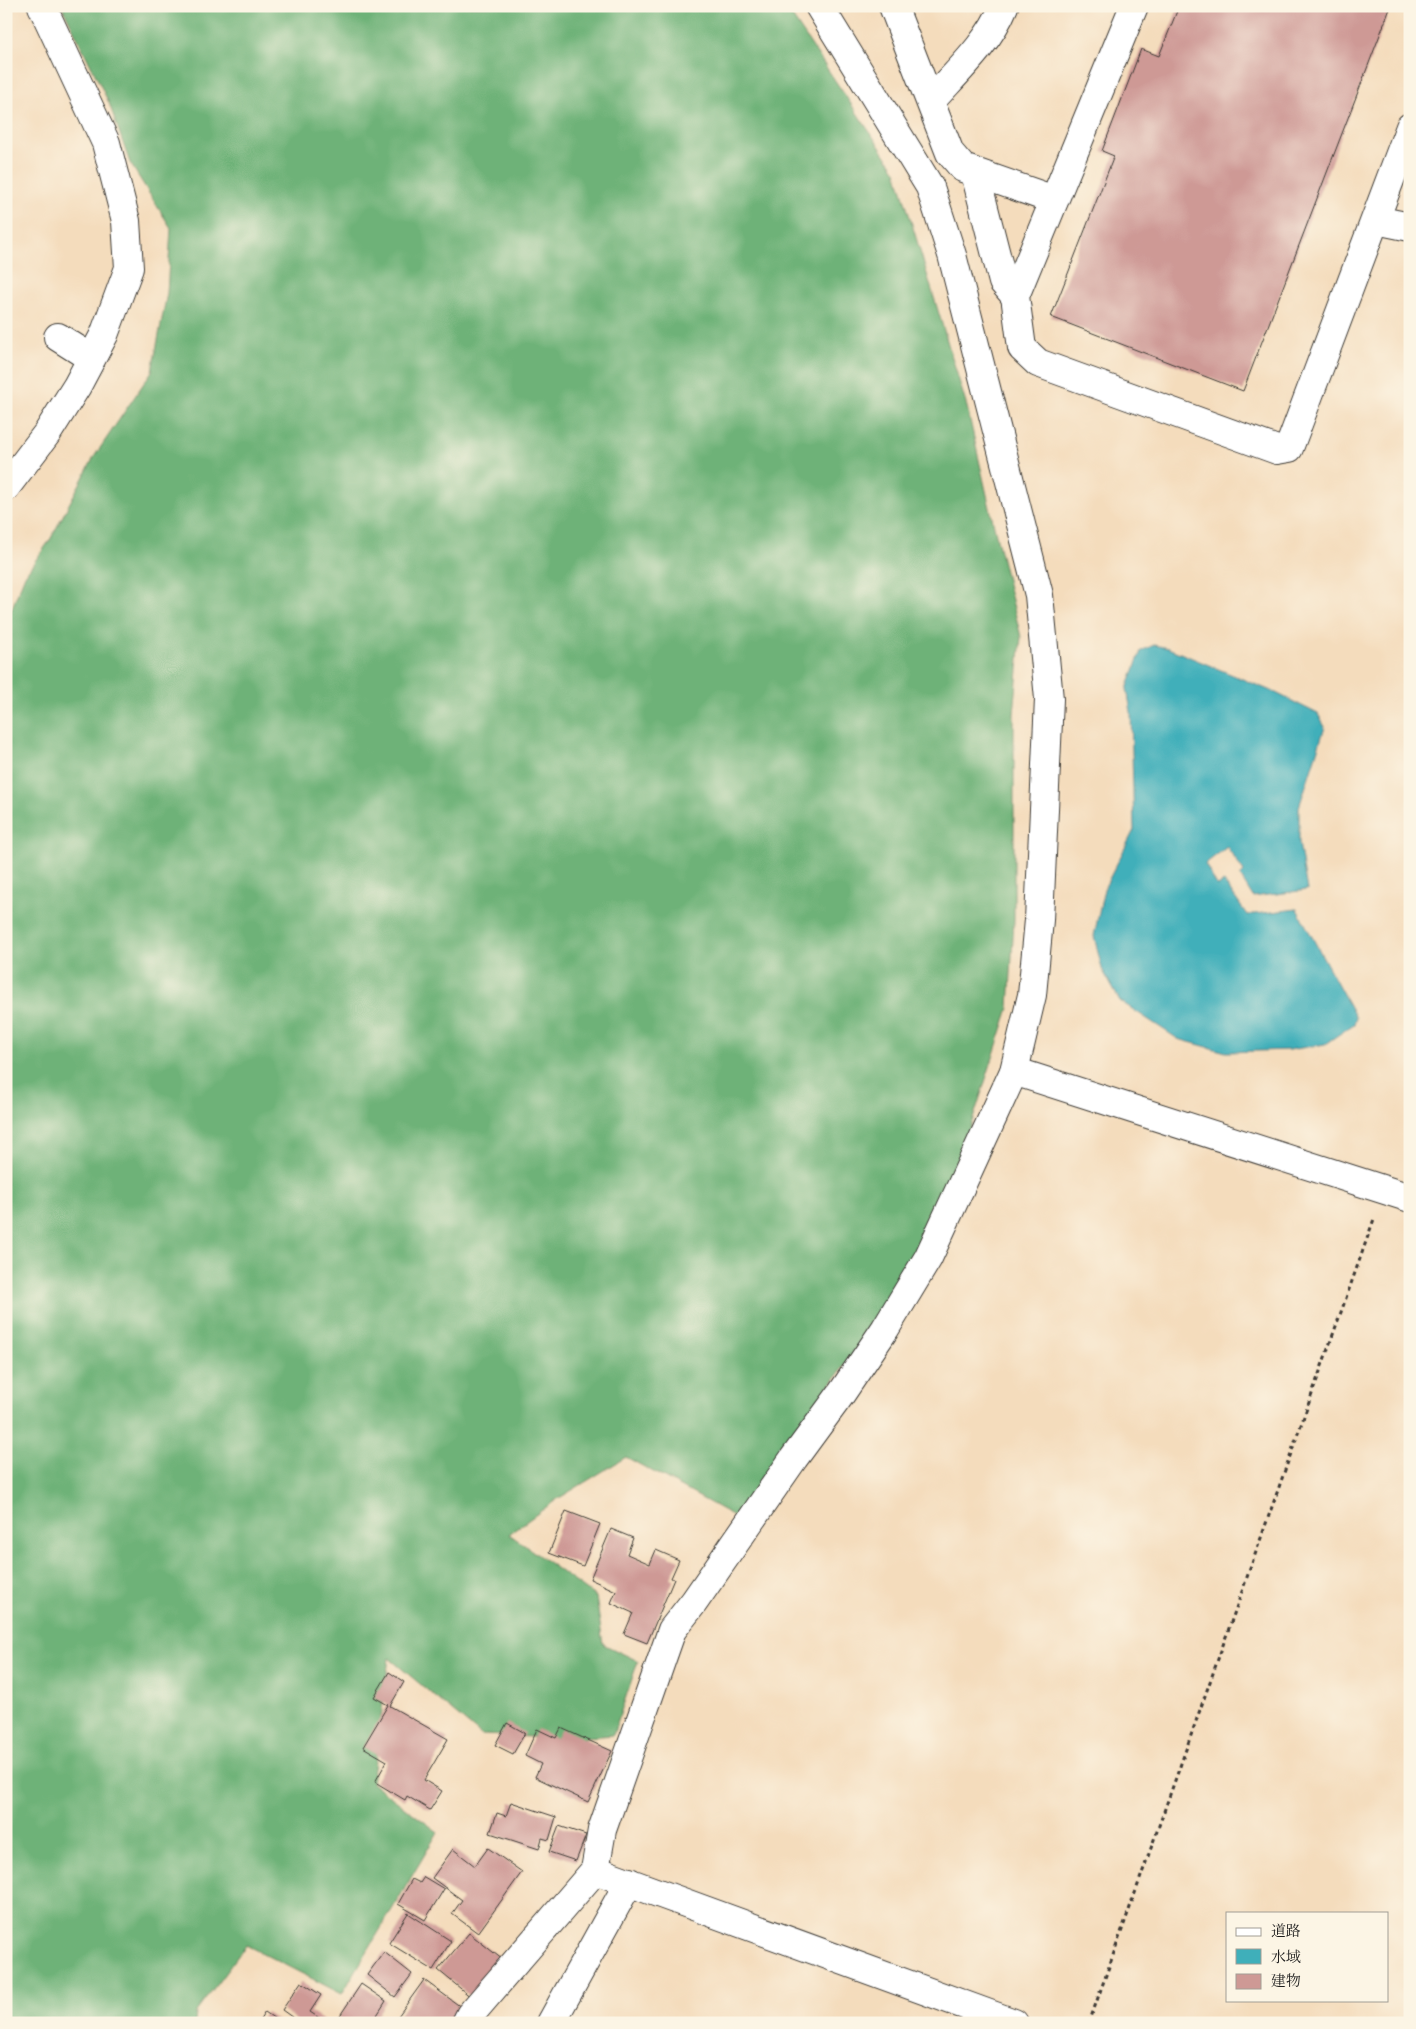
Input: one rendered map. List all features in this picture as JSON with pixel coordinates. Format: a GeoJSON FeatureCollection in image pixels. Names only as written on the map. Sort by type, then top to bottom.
{"type":"FeatureCollection","features":[{"type":"Feature","properties":{"kind":"street"},"geometry":{"type":"LineString","coordinates":[[6,487],[48,432],[77,386],[107,327],[129,268],[126,221],[106,143],[42,6]]}},
{"type":"Feature","properties":{"kind":"street"},"geometry":{"type":"LineString","coordinates":[[466,2023],[470,2015],[595,1870],[602,1830],[672,1630],[694,1602],[885,1329],[928,1258],[1014,1071],[1032,995],[1041,873],[1049,699],[1038,595],[952,255],[930,187],[819,6]]}},
{"type":"Feature","properties":{"kind":"street"},"geometry":{"type":"LineString","coordinates":[[893,6],[950,153],[963,168],[1054,200]]}},
{"type":"Feature","properties":{"kind":"street"},"geometry":{"type":"LineString","coordinates":[[931,101],[988,35],[1004,6]]}},
{"type":"Feature","properties":{"kind":"street"},"geometry":{"type":"LineString","coordinates":[[1134,6],[1015,296],[1022,348],[1038,363],[1277,450],[1289,448],[1410,127]]}},
{"type":"Feature","properties":{"kind":"street"},"geometry":{"type":"LineString","coordinates":[[975,173],[1003,282],[1015,296]]}},
{"type":"Feature","properties":{"kind":"street"},"geometry":{"type":"LineString","coordinates":[[1376,220],[1410,227]]}},
{"type":"Feature","properties":{"kind":"street"},"geometry":{"type":"LineString","coordinates":[[58,337],[91,358]]}},
{"type":"Feature","properties":{"kind":"street"},"geometry":{"type":"LineString","coordinates":[[1014,1071],[1397,1194]]}},
{"type":"Feature","properties":{"kind":"street"},"geometry":{"type":"LineString","coordinates":[[595,1870],[1014,2023]]}},
{"type":"Feature","properties":{"kind":"street"},"geometry":{"type":"LineString","coordinates":[[552,2023],[629,1882]]}},
{"type":"Feature","properties":{"kind":"path"},"geometry":{"type":"LineString","coordinates":[[1089,2023],[1397,1194]]}},
{"type":"Feature","properties":{"kind":"green space"},"geometry":{"type":"Polygon","coordinates":[[[62,6],[785,6],[896,171],[967,407],[1021,637],[1014,714],[1014,920],[1009,1008],[952,1179],[886,1309],[734,1516],[626,1457],[556,1500],[509,1534],[596,1597],[603,1644],[638,1661],[613,1735],[587,1737],[566,1754],[533,1737],[481,1735],[389,1658],[372,1783],[438,1832],[342,1994],[246,1945],[196,2012],[195,2023],[6,2023],[6,623],[25,575],[50,540],[94,457],[152,371],[167,293],[171,228],[130,163],[109,103],[62,6]]]}},
{"type":"Feature","properties":{"kind":"water"},"geometry":{"type":"Polygon","coordinates":[[[1154,645],[1168,648],[1276,693],[1318,714],[1325,727],[1299,807],[1299,843],[1307,890],[1253,897],[1240,876],[1244,872],[1227,847],[1205,864],[1217,886],[1224,882],[1247,915],[1297,909],[1356,1018],[1354,1024],[1325,1044],[1289,1050],[1226,1052],[1178,1039],[1120,1001],[1102,969],[1094,936],[1104,889],[1134,830],[1131,712],[1127,689],[1141,651],[1154,645]]]}},
{"type":"Feature","properties":{"kind":"building"},"geometry":{"type":"Polygon","coordinates":[[[1179,6],[1391,6],[1243,391],[1051,317],[1114,156],[1102,151],[1141,49],[1159,56],[1179,6]]]}},
{"type":"Feature","properties":{"kind":"building"},"geometry":{"type":"Polygon","coordinates":[[[566,1511],[600,1524],[583,1566],[549,1553],[566,1511]]]}},
{"type":"Feature","properties":{"kind":"building"},"geometry":{"type":"Polygon","coordinates":[[[611,1529],[633,1538],[627,1554],[650,1564],[656,1550],[679,1560],[671,1578],[674,1579],[647,1643],[624,1634],[633,1613],[611,1603],[616,1591],[590,1579],[611,1529]]]}},
{"type":"Feature","properties":{"kind":"building"},"geometry":{"type":"Polygon","coordinates":[[[389,1672],[404,1682],[390,1706],[448,1739],[424,1780],[442,1791],[430,1810],[407,1796],[405,1800],[375,1782],[387,1761],[363,1747],[388,1705],[374,1697],[389,1672]]]}},
{"type":"Feature","properties":{"kind":"building"},"geometry":{"type":"Polygon","coordinates":[[[507,1723],[525,1733],[513,1754],[495,1745],[507,1723]]]}},
{"type":"Feature","properties":{"kind":"building"},"geometry":{"type":"Polygon","coordinates":[[[561,1728],[612,1751],[588,1802],[535,1777],[541,1764],[525,1756],[537,1729],[556,1738],[561,1728]]]}},
{"type":"Feature","properties":{"kind":"building"},"geometry":{"type":"Polygon","coordinates":[[[511,1802],[556,1817],[549,1840],[542,1838],[539,1849],[490,1833],[497,1813],[506,1816],[511,1802]]]}},
{"type":"Feature","properties":{"kind":"building"},"geometry":{"type":"Polygon","coordinates":[[[559,1826],[586,1835],[576,1861],[549,1852],[559,1826]]]}},
{"type":"Feature","properties":{"kind":"building"},"geometry":{"type":"Polygon","coordinates":[[[488,1848],[522,1872],[478,1933],[452,1914],[462,1900],[432,1878],[453,1849],[475,1866],[488,1848]]]}},
{"type":"Feature","properties":{"kind":"building"},"geometry":{"type":"Polygon","coordinates":[[[424,1877],[444,1889],[425,1920],[398,1904],[412,1879],[420,1883],[424,1877]]]}},
{"type":"Feature","properties":{"kind":"building"},"geometry":{"type":"Polygon","coordinates":[[[408,1913],[451,1941],[433,1970],[389,1943],[408,1913]]]}},
{"type":"Feature","properties":{"kind":"building"},"geometry":{"type":"Polygon","coordinates":[[[469,1933],[503,1960],[472,1998],[438,1970],[469,1933]]]}},
{"type":"Feature","properties":{"kind":"building"},"geometry":{"type":"Polygon","coordinates":[[[384,1952],[412,1974],[395,1997],[367,1975],[384,1952]]]}},
{"type":"Feature","properties":{"kind":"building"},"geometry":{"type":"Polygon","coordinates":[[[424,1980],[461,2007],[449,2023],[393,2023],[424,1980]]]}},
{"type":"Feature","properties":{"kind":"building"},"geometry":{"type":"Polygon","coordinates":[[[301,1982],[321,1995],[310,2012],[327,2023],[294,2023],[296,2020],[282,2010],[301,1982]]]}},
{"type":"Feature","properties":{"kind":"building"},"geometry":{"type":"Polygon","coordinates":[[[361,1984],[386,2001],[372,2023],[335,2023],[361,1984]]]}},
{"type":"Feature","properties":{"kind":"building"},"geometry":{"type":"Polygon","coordinates":[[[265,2012],[281,2023],[258,2023],[265,2012]]]}}]}
